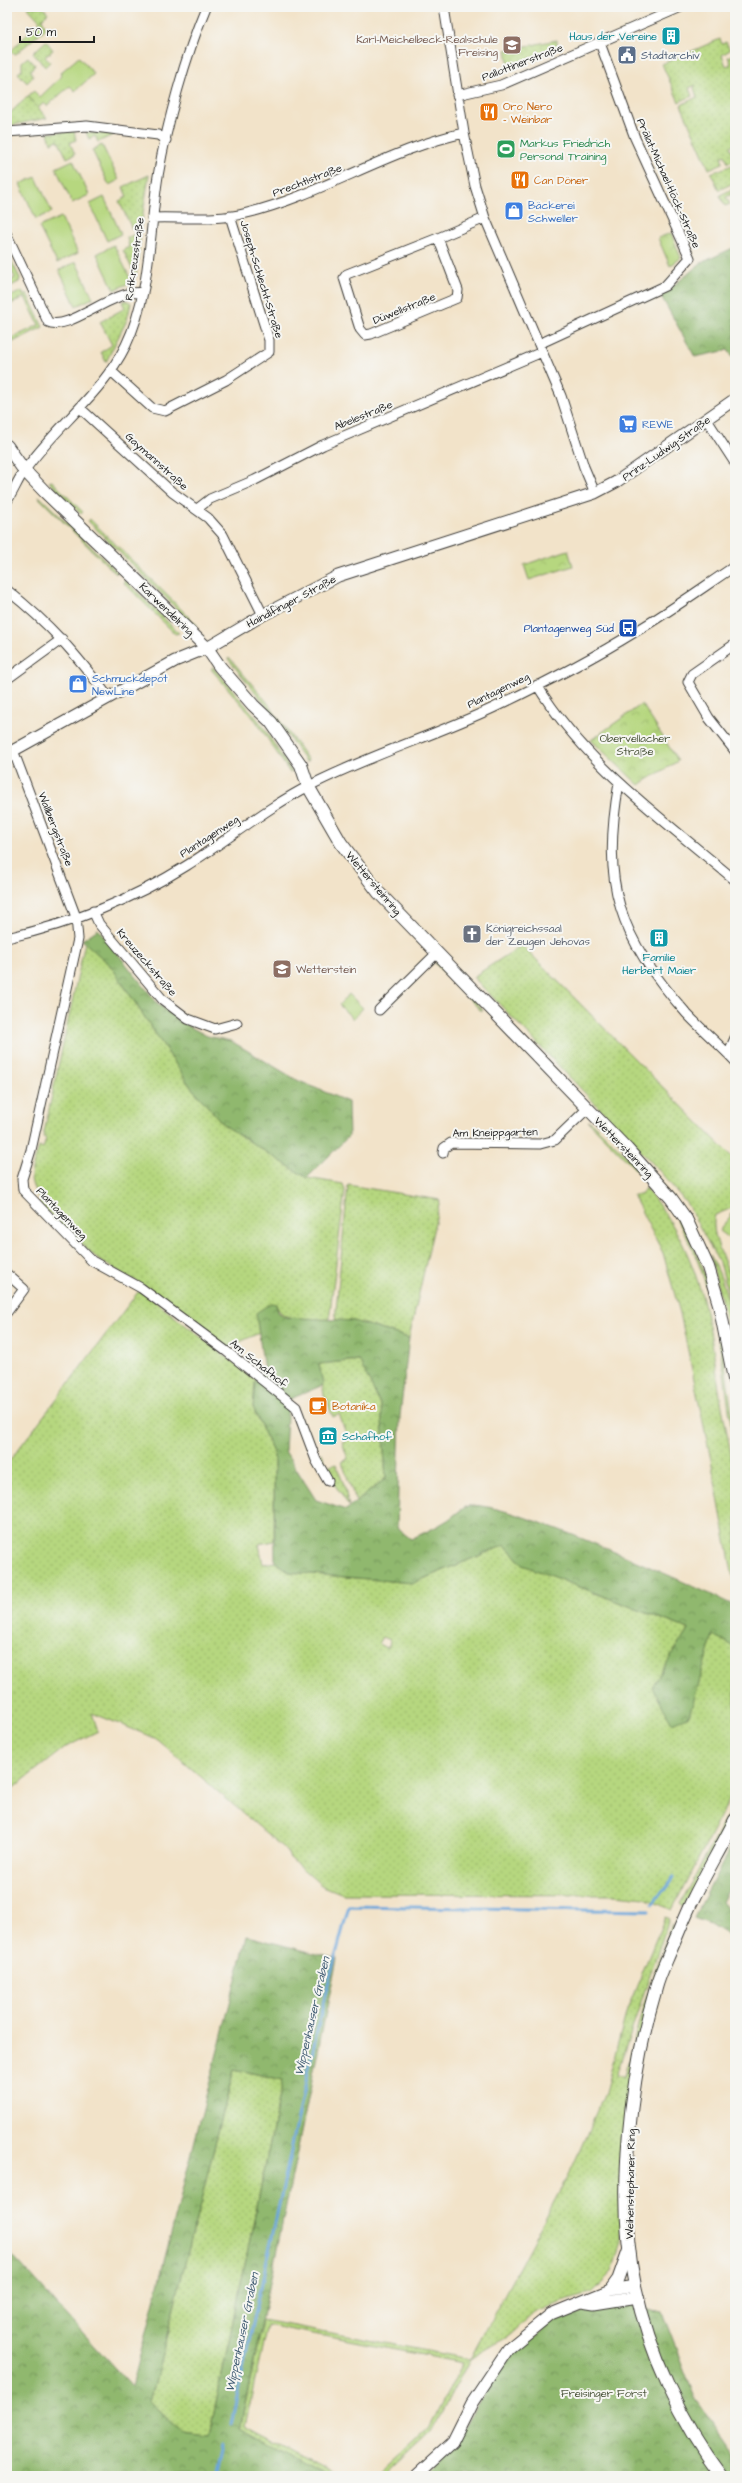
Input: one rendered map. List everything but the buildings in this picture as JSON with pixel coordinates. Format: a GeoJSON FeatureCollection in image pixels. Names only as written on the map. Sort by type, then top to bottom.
{"type":"FeatureCollection","features":[{"type":"Feature","properties":{"kind":"main road","name":"Karwendelring"},"geometry":{"type":"LineString","coordinates":[[7,446],[24,470],[207,648],[220,667],[271,722],[301,765],[308,786]]}},
{"type":"Feature","properties":{"kind":"main road","name":"Wettersteinring"},"geometry":{"type":"LineString","coordinates":[[308,786],[341,843],[362,872],[437,953],[663,1188],[686,1219],[698,1241],[708,1267],[719,1304],[735,1384]]}},
{"type":"Feature","properties":{"kind":"main road","name":"Weihenstephaner Ring"},"geometry":{"type":"LineString","coordinates":[[722,2476],[705,2451],[668,2383],[655,2354],[636,2292],[629,2248],[627,2216],[629,2139],[638,2067],[656,1987],[694,1897],[735,1820]]}},
{"type":"Feature","properties":{"kind":"street","name":"Rotkreuzstraße"},"geometry":{"type":"LineString","coordinates":[[7,501],[24,470],[111,372],[126,345],[143,293],[152,218],[166,140],[179,86],[206,7]]}},
{"type":"Feature","properties":{"kind":"street"},"geometry":{"type":"LineString","coordinates":[[444,7],[457,95],[475,186],[485,218],[561,396],[584,467],[595,494]]}},
{"type":"Feature","properties":{"kind":"street","name":"Pallottinerstraße"},"geometry":{"type":"LineString","coordinates":[[457,95],[501,85],[681,7]]}},
{"type":"Feature","properties":{"kind":"street","name":"Prälat-Michael-Höck-Straße"},"geometry":{"type":"LineString","coordinates":[[541,348],[665,286],[690,258],[635,138],[600,43]]}},
{"type":"Feature","properties":{"kind":"street"},"geometry":{"type":"LineString","coordinates":[[7,132],[87,126],[158,135],[166,140]]}},
{"type":"Feature","properties":{"kind":"street","name":"Prechtlstraße"},"geometry":{"type":"LineString","coordinates":[[152,218],[230,216],[286,202],[396,156],[464,133]]}},
{"type":"Feature","properties":{"kind":"street","name":"Joseph-Schlecht-Straße"},"geometry":{"type":"LineString","coordinates":[[111,372],[152,408],[165,411],[226,380],[269,352],[269,340],[230,216]]}},
{"type":"Feature","properties":{"kind":"street","name":"Düwellstraße"},"geometry":{"type":"LineString","coordinates":[[438,238],[458,290],[457,298],[372,334],[365,335],[360,329],[344,278],[347,274],[485,218]]}},
{"type":"Feature","properties":{"kind":"street"},"geometry":{"type":"LineString","coordinates":[[7,235],[48,322],[53,324],[66,322],[128,292],[143,293]]}},
{"type":"Feature","properties":{"kind":"street","name":"Abelestraße"},"geometry":{"type":"LineString","coordinates":[[197,509],[210,499],[255,480],[323,445],[541,348]]}},
{"type":"Feature","properties":{"kind":"street","name":"Prinz-Ludwig-Straße"},"geometry":{"type":"LineString","coordinates":[[595,494],[616,482],[707,420],[735,399]]}},
{"type":"Feature","properties":{"kind":"street","name":"Gaymannstraße"},"geometry":{"type":"LineString","coordinates":[[80,408],[172,492],[197,509],[214,524],[223,535],[263,615]]}},
{"type":"Feature","properties":{"kind":"street"},"geometry":{"type":"LineString","coordinates":[[707,420],[735,463]]}},
{"type":"Feature","properties":{"kind":"street","name":"Haindlfinger Straße"},"geometry":{"type":"LineString","coordinates":[[10,752],[175,661],[207,648],[263,615],[338,576],[595,494]]}},
{"type":"Feature","properties":{"kind":"street","name":"Plantagenweg"},"geometry":{"type":"LineString","coordinates":[[141,1288],[92,1261],[30,1199],[21,1185],[78,939],[76,917],[150,886],[184,867],[308,786],[370,757],[441,731],[537,685],[634,634],[735,566]]}},
{"type":"Feature","properties":{"kind":"street"},"geometry":{"type":"LineString","coordinates":[[7,590],[40,616],[62,639],[109,698]]}},
{"type":"Feature","properties":{"kind":"street"},"geometry":{"type":"LineString","coordinates":[[7,679],[62,639]]}},
{"type":"Feature","properties":{"kind":"street"},"geometry":{"type":"LineString","coordinates":[[735,644],[692,674],[688,682],[709,718],[735,751]]}},
{"type":"Feature","properties":{"kind":"street"},"geometry":{"type":"LineString","coordinates":[[537,685],[548,704],[580,742],[619,783],[735,880]]}},
{"type":"Feature","properties":{"kind":"street","name":"Wallbergstraße"},"geometry":{"type":"LineString","coordinates":[[10,752],[76,917]]}},
{"type":"Feature","properties":{"kind":"street"},"geometry":{"type":"LineString","coordinates":[[619,783],[612,820],[611,848],[613,882],[620,910],[629,930],[660,981],[688,1015],[735,1061]]}},
{"type":"Feature","properties":{"kind":"street","name":"Kreuzeckstraße"},"geometry":{"type":"LineString","coordinates":[[93,911],[99,924],[163,1000],[188,1019],[215,1029],[237,1023]]}},
{"type":"Feature","properties":{"kind":"street"},"geometry":{"type":"LineString","coordinates":[[7,938],[32,932],[76,917]]}},
{"type":"Feature","properties":{"kind":"street"},"geometry":{"type":"LineString","coordinates":[[379,1010],[437,953]]}},
{"type":"Feature","properties":{"kind":"street"},"geometry":{"type":"LineString","coordinates":[[728,1054],[735,1038]]}},
{"type":"Feature","properties":{"kind":"street","name":"Am Kneippgarten"},"geometry":{"type":"LineString","coordinates":[[443,1153],[444,1148],[451,1143],[540,1144],[555,1140],[587,1109]]}},
{"type":"Feature","properties":{"kind":"street"},"geometry":{"type":"LineString","coordinates":[[7,1274],[24,1289],[7,1312]]}},
{"type":"Feature","properties":{"kind":"street","name":"Am Schafhof"},"geometry":{"type":"LineString","coordinates":[[141,1288],[229,1354],[296,1407],[316,1460],[328,1481]]}},
{"type":"Feature","properties":{"kind":"street"},"geometry":{"type":"LineString","coordinates":[[610,2290],[618,2279],[629,2248]]}},
{"type":"Feature","properties":{"kind":"street"},"geometry":{"type":"LineString","coordinates":[[416,2476],[452,2443],[472,2403],[508,2349],[551,2314],[610,2290],[636,2292]]}},
{"type":"Feature","properties":{"kind":"street"},"geometry":{"type":"LineString","coordinates":[[582,2302],[594,2304],[636,2292]]}},
{"type":"Feature","properties":{"kind":"green space"},"geometry":{"type":"Polygon","coordinates":[[[27,7],[43,7],[48,13],[42,19],[46,28],[16,54],[10,52],[40,21],[27,7]]]}},
{"type":"Feature","properties":{"kind":"green space"},"geometry":{"type":"Polygon","coordinates":[[[720,39],[722,44],[726,42],[730,50],[722,55],[726,66],[731,64],[728,57],[732,55],[735,61],[735,145],[730,147],[735,157],[732,159],[735,160],[728,163],[725,155],[721,157],[723,163],[709,169],[681,105],[697,97],[694,88],[696,85],[689,88],[692,96],[679,102],[662,64],[720,39]]]}},
{"type":"Feature","properties":{"kind":"green space"},"geometry":{"type":"Polygon","coordinates":[[[557,40],[557,49],[509,66],[506,50],[557,40]]]}},
{"type":"Feature","properties":{"kind":"green space"},"geometry":{"type":"Polygon","coordinates":[[[46,41],[53,50],[45,57],[50,62],[45,67],[33,53],[46,41]]]}},
{"type":"Feature","properties":{"kind":"green space"},"geometry":{"type":"Polygon","coordinates":[[[28,57],[35,65],[31,70],[33,77],[27,83],[18,73],[22,70],[22,62],[28,57]]]}},
{"type":"Feature","properties":{"kind":"green space"},"geometry":{"type":"Polygon","coordinates":[[[79,57],[94,74],[75,91],[70,86],[47,106],[44,103],[38,108],[28,96],[34,91],[40,97],[62,76],[60,73],[79,57]]]}},
{"type":"Feature","properties":{"kind":"green space"},"geometry":{"type":"Polygon","coordinates":[[[28,96],[47,118],[8,126],[7,113],[9,114],[28,96]]]}},
{"type":"Feature","properties":{"kind":"green space"},"geometry":{"type":"Polygon","coordinates":[[[74,131],[76,140],[70,143],[75,154],[67,158],[58,140],[51,143],[48,133],[74,131]]]}},
{"type":"Feature","properties":{"kind":"green space"},"geometry":{"type":"Polygon","coordinates":[[[86,132],[115,134],[98,142],[95,136],[89,139],[86,132]]]}},
{"type":"Feature","properties":{"kind":"green space"},"geometry":{"type":"Polygon","coordinates":[[[102,145],[119,180],[109,185],[92,150],[102,145]]]}},
{"type":"Feature","properties":{"kind":"green space"},"geometry":{"type":"Polygon","coordinates":[[[73,160],[89,195],[72,203],[56,168],[73,160]]]}},
{"type":"Feature","properties":{"kind":"green space"},"geometry":{"type":"Polygon","coordinates":[[[735,164],[735,182],[719,190],[711,173],[735,164]]]}},
{"type":"Feature","properties":{"kind":"green space"},"geometry":{"type":"Polygon","coordinates":[[[149,175],[141,226],[132,229],[119,201],[127,197],[123,187],[149,175]]]}},
{"type":"Feature","properties":{"kind":"green space"},"geometry":{"type":"Polygon","coordinates":[[[36,177],[52,212],[36,219],[20,184],[36,177]]]}},
{"type":"Feature","properties":{"kind":"green space"},"geometry":{"type":"Polygon","coordinates":[[[735,188],[735,193],[726,197],[730,204],[725,206],[720,195],[735,188]]]}},
{"type":"Feature","properties":{"kind":"green space"},"geometry":{"type":"Polygon","coordinates":[[[104,197],[121,234],[107,241],[90,204],[104,197]]]}},
{"type":"Feature","properties":{"kind":"green space"},"geometry":{"type":"Polygon","coordinates":[[[61,217],[78,253],[57,263],[39,227],[61,217]]]}},
{"type":"Feature","properties":{"kind":"green space"},"geometry":{"type":"Polygon","coordinates":[[[141,231],[136,277],[123,250],[129,247],[127,238],[141,231]]]}},
{"type":"Feature","properties":{"kind":"green space"},"geometry":{"type":"Polygon","coordinates":[[[671,233],[681,258],[670,266],[658,238],[671,233]]]}},
{"type":"Feature","properties":{"kind":"green space"},"geometry":{"type":"Polygon","coordinates":[[[114,245],[132,282],[114,290],[97,254],[114,245]]]}},
{"type":"Feature","properties":{"kind":"green space"},"geometry":{"type":"Polygon","coordinates":[[[735,247],[735,361],[728,350],[695,357],[661,296],[701,263],[735,247]]]}},
{"type":"Feature","properties":{"kind":"green space"},"geometry":{"type":"Polygon","coordinates":[[[7,252],[20,278],[19,282],[7,288],[7,282],[15,278],[7,262],[7,252]]]}},
{"type":"Feature","properties":{"kind":"green space"},"geometry":{"type":"Polygon","coordinates":[[[76,262],[93,298],[76,306],[59,270],[76,262]]]}},
{"type":"Feature","properties":{"kind":"green space"},"geometry":{"type":"Polygon","coordinates":[[[22,291],[24,296],[27,294],[43,327],[11,343],[10,339],[39,325],[25,297],[7,306],[7,298],[22,291]]]}},
{"type":"Feature","properties":{"kind":"green space"},"geometry":{"type":"Polygon","coordinates":[[[126,300],[131,303],[127,320],[106,362],[101,352],[112,345],[100,322],[125,308],[122,302],[126,300]]]}},
{"type":"Feature","properties":{"kind":"green space"},"geometry":{"type":"Polygon","coordinates":[[[52,481],[83,512],[81,514],[49,482],[52,481]]]}},
{"type":"Feature","properties":{"kind":"green space"},"geometry":{"type":"Polygon","coordinates":[[[39,496],[117,572],[116,574],[40,499],[39,496]]]}},
{"type":"Feature","properties":{"kind":"green space"},"geometry":{"type":"Polygon","coordinates":[[[90,519],[196,624],[195,627],[88,521],[90,519]]]}},
{"type":"Feature","properties":{"kind":"green space"},"geometry":{"type":"Polygon","coordinates":[[[568,550],[573,566],[529,580],[524,565],[568,550]]]}},
{"type":"Feature","properties":{"kind":"green space"},"geometry":{"type":"Polygon","coordinates":[[[125,580],[179,633],[175,634],[123,582],[125,580]]]}},
{"type":"Feature","properties":{"kind":"green space"},"geometry":{"type":"Polygon","coordinates":[[[229,657],[267,702],[308,760],[306,762],[270,710],[228,659],[229,657]]]}},
{"type":"Feature","properties":{"kind":"green space"},"geometry":{"type":"Polygon","coordinates":[[[213,667],[260,722],[292,772],[290,773],[256,721],[211,669],[213,667]]]}},
{"type":"Feature","properties":{"kind":"green space","name":"Obervellacher Straße"},"geometry":{"type":"Polygon","coordinates":[[[642,704],[678,761],[639,785],[591,740],[642,704]]]}},
{"type":"Feature","properties":{"kind":"green space"},"geometry":{"type":"Polygon","coordinates":[[[98,929],[158,1004],[181,1022],[207,1036],[231,1041],[297,1080],[348,1102],[349,1136],[307,1178],[224,1125],[190,1086],[111,966],[82,940],[98,929]]]}},
{"type":"Feature","properties":{"kind":"green space"},"geometry":{"type":"Polygon","coordinates":[[[85,942],[111,966],[190,1086],[224,1125],[307,1178],[343,1184],[345,1190],[329,1320],[290,1318],[279,1310],[276,1304],[257,1322],[259,1333],[227,1348],[145,1286],[97,1259],[39,1203],[40,1199],[35,1192],[31,1179],[32,1168],[39,1147],[43,1149],[46,1138],[43,1137],[85,942]]]}},
{"type":"Feature","properties":{"kind":"green space"},"geometry":{"type":"Polygon","coordinates":[[[522,945],[735,1160],[735,1203],[732,1208],[715,1215],[714,1229],[731,1284],[735,1320],[721,1266],[687,1204],[658,1169],[473,977],[522,945]]]}},
{"type":"Feature","properties":{"kind":"green space"},"geometry":{"type":"Polygon","coordinates":[[[435,963],[439,963],[483,1010],[480,1010],[435,963]]]}},
{"type":"Feature","properties":{"kind":"green space"},"geometry":{"type":"Polygon","coordinates":[[[349,994],[363,1008],[353,1019],[339,1005],[349,994]]]}},
{"type":"Feature","properties":{"kind":"green space"},"geometry":{"type":"Polygon","coordinates":[[[588,1121],[591,1122],[627,1156],[661,1193],[680,1220],[693,1245],[704,1270],[718,1324],[735,1433],[735,1451],[723,1366],[713,1310],[695,1255],[683,1230],[663,1200],[588,1121]]]}},
{"type":"Feature","properties":{"kind":"green space"},"geometry":{"type":"Polygon","coordinates":[[[348,1185],[440,1200],[409,1338],[354,1321],[335,1320],[348,1185]]]}},
{"type":"Feature","properties":{"kind":"green space"},"geometry":{"type":"Polygon","coordinates":[[[645,1188],[664,1211],[690,1260],[706,1312],[735,1483],[735,1589],[711,1460],[680,1313],[663,1253],[633,1195],[641,1195],[645,1188]]]}},
{"type":"Feature","properties":{"kind":"green space"},"geometry":{"type":"Polygon","coordinates":[[[735,1210],[735,1243],[719,1231],[735,1210]]]}},
{"type":"Feature","properties":{"kind":"green space"},"geometry":{"type":"Polygon","coordinates":[[[710,1255],[721,1278],[729,1304],[732,1317],[735,1356],[710,1255]]]}},
{"type":"Feature","properties":{"kind":"green space"},"geometry":{"type":"Polygon","coordinates":[[[138,1292],[143,1292],[256,1380],[253,1407],[274,1455],[274,1541],[259,1544],[263,1564],[275,1562],[289,1572],[413,1583],[505,1545],[523,1565],[688,1629],[652,1687],[689,1716],[713,1634],[735,1647],[735,1788],[672,1910],[645,1898],[614,1895],[343,1894],[321,1885],[289,1857],[288,1852],[157,1739],[92,1713],[98,1731],[64,1748],[7,1793],[7,1464],[138,1292]],[[383,1637],[379,1644],[386,1648],[389,1646],[390,1640],[383,1637]]]}},
{"type":"Feature","properties":{"kind":"green space"},"geometry":{"type":"Polygon","coordinates":[[[271,1303],[276,1304],[278,1312],[285,1317],[354,1321],[409,1338],[400,1416],[397,1528],[411,1539],[442,1524],[466,1507],[487,1507],[518,1515],[599,1546],[682,1581],[735,1606],[735,1647],[713,1635],[689,1716],[672,1723],[652,1687],[688,1629],[523,1565],[505,1545],[413,1583],[289,1572],[275,1562],[274,1455],[253,1407],[255,1382],[264,1371],[256,1313],[271,1303]],[[359,1360],[319,1364],[323,1385],[288,1400],[285,1451],[316,1500],[346,1510],[386,1478],[381,1406],[359,1360]]]}},
{"type":"Feature","properties":{"kind":"green space"},"geometry":{"type":"Polygon","coordinates":[[[360,1360],[381,1406],[386,1478],[356,1502],[342,1462],[348,1459],[342,1442],[348,1439],[339,1414],[333,1417],[324,1395],[319,1364],[360,1360]]]}},
{"type":"Feature","properties":{"kind":"green space"},"geometry":{"type":"Polygon","coordinates":[[[322,1453],[327,1467],[336,1464],[344,1485],[349,1506],[322,1466],[318,1455],[322,1453]]]}},
{"type":"Feature","properties":{"kind":"green space"},"geometry":{"type":"Polygon","coordinates":[[[735,1801],[732,1814],[683,1907],[680,1904],[735,1801]]]}},
{"type":"Feature","properties":{"kind":"green space"},"geometry":{"type":"Polygon","coordinates":[[[735,1839],[735,1876],[722,1902],[729,1913],[729,1936],[710,1924],[694,1918],[735,1839]]]}},
{"type":"Feature","properties":{"kind":"green space"},"geometry":{"type":"Polygon","coordinates":[[[665,1917],[669,1919],[616,2076],[624,2076],[643,2007],[672,1923],[673,1930],[662,1956],[630,2077],[621,2242],[612,2272],[591,2293],[561,2301],[534,2313],[509,2336],[470,2359],[572,2168],[605,2092],[627,2010],[665,1917]]]}},
{"type":"Feature","properties":{"kind":"green space"},"geometry":{"type":"Polygon","coordinates":[[[247,1936],[337,1959],[240,2428],[329,2476],[7,2476],[7,2249],[132,2387],[247,1936]],[[234,2069],[150,2402],[183,2434],[209,2437],[283,2080],[234,2069]]]}},
{"type":"Feature","properties":{"kind":"green space"},"geometry":{"type":"Polygon","coordinates":[[[234,2069],[283,2080],[209,2437],[183,2434],[150,2402],[234,2069]]]}},
{"type":"Feature","properties":{"kind":"green space","name":"Freisinger Forst"},"geometry":{"type":"Polygon","coordinates":[[[631,2305],[662,2312],[695,2398],[735,2454],[735,2476],[425,2476],[456,2445],[477,2405],[514,2352],[556,2320],[596,2307],[631,2305]]]}},
{"type":"Feature","properties":{"kind":"green space"},"geometry":{"type":"Polygon","coordinates":[[[263,2320],[470,2359],[432,2431],[384,2476],[377,2476],[429,2428],[463,2363],[267,2325],[245,2426],[339,2476],[329,2476],[240,2429],[263,2320]]]}},
{"type":"Feature","properties":{"kind":"waterway","name":"Wippenhauser Graben"},"geometry":{"type":"LineString","coordinates":[[653,1904],[673,1877]]}},
{"type":"Feature","properties":{"kind":"waterway","name":"Wippenhauser Graben"},"geometry":{"type":"LineString","coordinates":[[231,2424],[325,1995],[349,1906],[649,1911]]}},
{"type":"Feature","properties":{"kind":"waterway","name":"Wippenhauser Graben"},"geometry":{"type":"LineString","coordinates":[[216,2476],[223,2444]]}},
{"type":"Feature","properties":{"kind":"place","name":"Haus der Vereine"},"geometry":{"type":"Point","coordinates":[671,36]}},
{"type":"Feature","properties":{"kind":"place","name":"Karl-Meichelbeck-Realschule Freising"},"geometry":{"type":"Point","coordinates":[512,45]}},
{"type":"Feature","properties":{"kind":"place","name":"Stadtarchiv"},"geometry":{"type":"Point","coordinates":[627,55]}},
{"type":"Feature","properties":{"kind":"place","name":"Oro Nero - Weinbar"},"geometry":{"type":"Point","coordinates":[489,112]}},
{"type":"Feature","properties":{"kind":"place","name":"Markus Friedrich Personal Training"},"geometry":{"type":"Point","coordinates":[506,149]}},
{"type":"Feature","properties":{"kind":"place","name":"Can Döner"},"geometry":{"type":"Point","coordinates":[520,180]}},
{"type":"Feature","properties":{"kind":"place","name":"Bäckerei Schweller"},"geometry":{"type":"Point","coordinates":[514,211]}},
{"type":"Feature","properties":{"kind":"place","name":"REWE"},"geometry":{"type":"Point","coordinates":[628,424]}},
{"type":"Feature","properties":{"kind":"place","name":"Plantagenweg Süd"},"geometry":{"type":"Point","coordinates":[628,628]}},
{"type":"Feature","properties":{"kind":"place","name":"Schmuckdepot NewLine"},"geometry":{"type":"Point","coordinates":[78,684]}},
{"type":"Feature","properties":{"kind":"place","name":"Königreichssaal der Zeugen Jehovas"},"geometry":{"type":"Point","coordinates":[472,934]}},
{"type":"Feature","properties":{"kind":"place","name":"Familie Herbert Maier"},"geometry":{"type":"Point","coordinates":[659,938]}},
{"type":"Feature","properties":{"kind":"place","name":"Wetterstein"},"geometry":{"type":"Point","coordinates":[282,969]}},
{"type":"Feature","properties":{"kind":"place","name":"Botanika"},"geometry":{"type":"Point","coordinates":[318,1406]}},
{"type":"Feature","properties":{"kind":"place","name":"Schafhof"},"geometry":{"type":"Point","coordinates":[328,1436]}}]}
